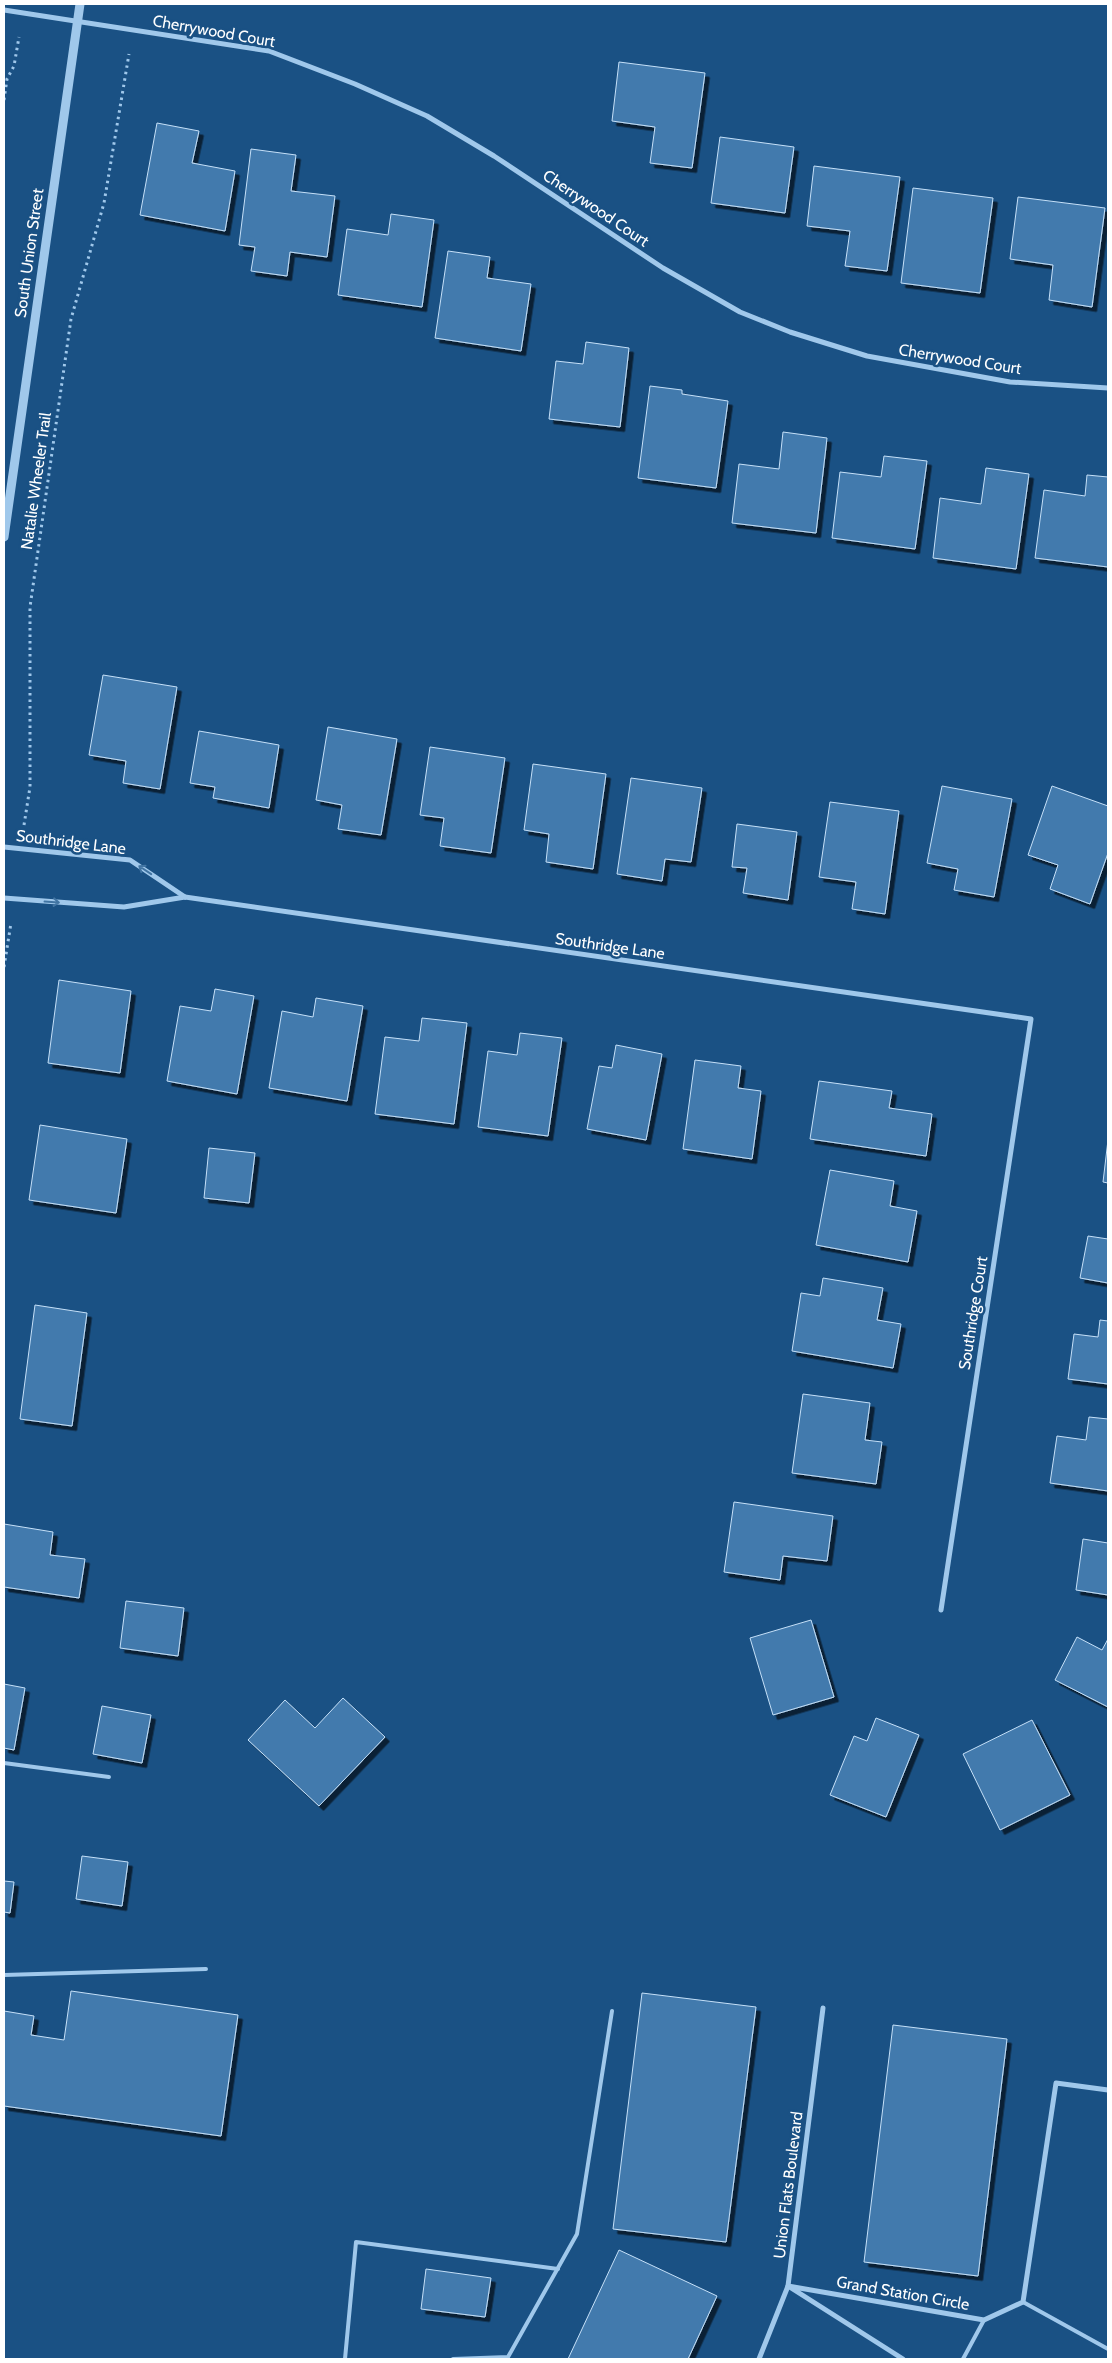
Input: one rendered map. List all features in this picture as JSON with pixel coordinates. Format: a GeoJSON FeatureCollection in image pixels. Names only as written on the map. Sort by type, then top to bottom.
{"type":"FeatureCollection","features":[{"type":"Feature","properties":{"kind":"street","name":"South Union Street"},"geometry":{"type":"LineString","coordinates":[[4,537],[80,4]]}},
{"type":"Feature","properties":{"kind":"street","name":"Cherrywood Court"},"geometry":{"type":"LineString","coordinates":[[4,10],[269,51],[355,84],[427,116],[494,156],[663,268],[740,312],[790,332],[867,356],[1010,382],[1108,388]]}},
{"type":"Feature","properties":{"kind":"street","name":"Southridge Lane"},"geometry":{"type":"LineString","coordinates":[[4,848],[130,860],[185,898]]}},
{"type":"Feature","properties":{"kind":"street","name":"Southridge Lane"},"geometry":{"type":"LineString","coordinates":[[4,898],[124,907],[185,898],[1031,1019]]}},
{"type":"Feature","properties":{"kind":"street","name":"Southridge Court"},"geometry":{"type":"LineString","coordinates":[[941,1610],[1031,1019]]}},
{"type":"Feature","properties":{"kind":"street","name":"Union Flats Boulevard"},"geometry":{"type":"LineString","coordinates":[[759,2359],[788,2286],[823,2008]]}},
{"type":"Feature","properties":{"kind":"street"},"geometry":{"type":"LineString","coordinates":[[1023,2302],[1056,2083],[1108,2090]]}},
{"type":"Feature","properties":{"kind":"street","name":"Grand Station Circle"},"geometry":{"type":"LineString","coordinates":[[788,2286],[984,2320],[1023,2302]]}},
{"type":"Feature","properties":{"kind":"street","name":"Grand Station Circle"},"geometry":{"type":"LineString","coordinates":[[788,2286],[903,2359]]}},
{"type":"Feature","properties":{"kind":"lane"},"geometry":{"type":"LineString","coordinates":[[4,1763],[109,1777]]}},
{"type":"Feature","properties":{"kind":"lane"},"geometry":{"type":"LineString","coordinates":[[4,1975],[206,1969]]}},
{"type":"Feature","properties":{"kind":"lane"},"geometry":{"type":"LineString","coordinates":[[453,2359],[508,2357],[576,2234],[612,2011]]}},
{"type":"Feature","properties":{"kind":"lane"},"geometry":{"type":"LineString","coordinates":[[345,2359],[356,2242],[558,2269]]}},
{"type":"Feature","properties":{"kind":"lane"},"geometry":{"type":"LineString","coordinates":[[1023,2302],[1108,2349]]}},
{"type":"Feature","properties":{"kind":"lane"},"geometry":{"type":"LineString","coordinates":[[963,2359],[984,2320]]}},
{"type":"Feature","properties":{"kind":"path"},"geometry":{"type":"LineString","coordinates":[[4,100],[7,79],[14,66],[22,13]]}},
{"type":"Feature","properties":{"kind":"path","name":"Natalie Wheeler Trail"},"geometry":{"type":"LineString","coordinates":[[21,849],[30,787],[32,598],[71,319],[104,202],[133,30]]}},
{"type":"Feature","properties":{"kind":"path"},"geometry":{"type":"LineString","coordinates":[[4,966],[14,899]]}},
{"type":"Feature","properties":{"kind":"building"},"geometry":{"type":"Polygon","coordinates":[[[619,62],[705,73],[692,168],[650,163],[655,127],[612,121],[619,62]]]}},
{"type":"Feature","properties":{"kind":"building"},"geometry":{"type":"Polygon","coordinates":[[[157,123],[199,131],[192,163],[235,171],[225,231],[140,215],[157,123]]]}},
{"type":"Feature","properties":{"kind":"building"},"geometry":{"type":"Polygon","coordinates":[[[720,137],[794,147],[785,213],[711,203],[720,137]]]}},
{"type":"Feature","properties":{"kind":"building"},"geometry":{"type":"Polygon","coordinates":[[[251,149],[296,155],[291,191],[335,196],[327,257],[290,252],[287,276],[251,271],[255,247],[239,245],[251,149]]]}},
{"type":"Feature","properties":{"kind":"building"},"geometry":{"type":"Polygon","coordinates":[[[814,166],[900,177],[887,271],[845,266],[850,231],[807,226],[814,166]]]}},
{"type":"Feature","properties":{"kind":"building"},"geometry":{"type":"Polygon","coordinates":[[[913,188],[993,198],[980,293],[901,283],[913,188]]]}},
{"type":"Feature","properties":{"kind":"building"},"geometry":{"type":"Polygon","coordinates":[[[1018,197],[1105,208],[1092,307],[1049,300],[1053,265],[1010,259],[1018,197]]]}},
{"type":"Feature","properties":{"kind":"building"},"geometry":{"type":"Polygon","coordinates":[[[391,214],[434,220],[422,307],[338,295],[347,229],[388,235],[391,214]]]}},
{"type":"Feature","properties":{"kind":"building"},"geometry":{"type":"Polygon","coordinates":[[[448,251],[490,257],[487,278],[531,284],[521,351],[435,338],[448,251]]]}},
{"type":"Feature","properties":{"kind":"building"},"geometry":{"type":"Polygon","coordinates":[[[586,342],[629,348],[620,427],[549,419],[556,361],[583,364],[586,342]]]}},
{"type":"Feature","properties":{"kind":"building"},"geometry":{"type":"Polygon","coordinates":[[[650,386],[682,390],[682,394],[728,401],[716,488],[638,478],[650,386]]]}},
{"type":"Feature","properties":{"kind":"building"},"geometry":{"type":"Polygon","coordinates":[[[783,432],[827,438],[816,533],[732,523],[739,464],[779,469],[783,432]]]}},
{"type":"Feature","properties":{"kind":"building"},"geometry":{"type":"Polygon","coordinates":[[[884,456],[927,461],[915,549],[832,538],[840,472],[881,477],[884,456]]]}},
{"type":"Feature","properties":{"kind":"building"},"geometry":{"type":"Polygon","coordinates":[[[986,468],[1029,474],[1016,569],[933,558],[940,498],[981,504],[986,468]]]}},
{"type":"Feature","properties":{"kind":"building"},"geometry":{"type":"Polygon","coordinates":[[[1087,475],[1108,477],[1108,567],[1035,558],[1044,490],[1085,496],[1087,475]]]}},
{"type":"Feature","properties":{"kind":"building"},"geometry":{"type":"Polygon","coordinates":[[[103,675],[177,687],[160,789],[123,783],[126,761],[89,755],[103,675]]]}},
{"type":"Feature","properties":{"kind":"building"},"geometry":{"type":"Polygon","coordinates":[[[328,727],[397,739],[381,835],[338,829],[342,805],[316,800],[328,727]]]}},
{"type":"Feature","properties":{"kind":"building"},"geometry":{"type":"Polygon","coordinates":[[[199,731],[279,745],[269,808],[213,798],[215,787],[190,783],[199,731]]]}},
{"type":"Feature","properties":{"kind":"building"},"geometry":{"type":"Polygon","coordinates":[[[430,747],[505,758],[491,853],[440,846],[444,818],[420,815],[430,747]]]}},
{"type":"Feature","properties":{"kind":"building"},"geometry":{"type":"Polygon","coordinates":[[[533,764],[606,774],[593,869],[546,862],[549,834],[524,830],[533,764]]]}},
{"type":"Feature","properties":{"kind":"building"},"geometry":{"type":"Polygon","coordinates":[[[631,778],[702,788],[691,862],[665,859],[662,881],[617,874],[631,778]]]}},
{"type":"Feature","properties":{"kind":"building"},"geometry":{"type":"Polygon","coordinates":[[[942,786],[1012,799],[994,897],[954,890],[958,869],[927,863],[942,786]]]}},
{"type":"Feature","properties":{"kind":"building"},"geometry":{"type":"Polygon","coordinates":[[[1052,786],[1108,806],[1108,853],[1090,904],[1050,889],[1058,865],[1028,855],[1052,786]]]}},
{"type":"Feature","properties":{"kind":"building"},"geometry":{"type":"Polygon","coordinates":[[[830,802],[899,811],[885,914],[852,909],[856,882],[819,877],[830,802]]]}},
{"type":"Feature","properties":{"kind":"building"},"geometry":{"type":"Polygon","coordinates":[[[737,824],[797,832],[788,900],[743,893],[747,868],[732,867],[737,824]]]}},
{"type":"Feature","properties":{"kind":"building"},"geometry":{"type":"Polygon","coordinates":[[[59,980],[131,991],[120,1073],[48,1063],[59,980]]]}},
{"type":"Feature","properties":{"kind":"building"},"geometry":{"type":"Polygon","coordinates":[[[215,989],[254,996],[237,1094],[167,1081],[180,1006],[211,1011],[215,989]]]}},
{"type":"Feature","properties":{"kind":"building"},"geometry":{"type":"Polygon","coordinates":[[[316,998],[363,1006],[347,1101],[269,1088],[282,1011],[313,1017],[316,998]]]}},
{"type":"Feature","properties":{"kind":"building"},"geometry":{"type":"Polygon","coordinates":[[[422,1018],[467,1023],[454,1124],[375,1114],[385,1037],[419,1041],[422,1018]]]}},
{"type":"Feature","properties":{"kind":"building"},"geometry":{"type":"Polygon","coordinates":[[[520,1033],[562,1038],[548,1136],[478,1127],[488,1051],[517,1055],[520,1033]]]}},
{"type":"Feature","properties":{"kind":"building"},"geometry":{"type":"Polygon","coordinates":[[[616,1045],[662,1054],[646,1140],[587,1129],[599,1066],[612,1068],[616,1045]]]}},
{"type":"Feature","properties":{"kind":"building"},"geometry":{"type":"Polygon","coordinates":[[[695,1060],[741,1066],[738,1088],[761,1091],[752,1159],[683,1149],[695,1060]]]}},
{"type":"Feature","properties":{"kind":"building"},"geometry":{"type":"Polygon","coordinates":[[[819,1081],[892,1091],[889,1108],[932,1114],[926,1156],[810,1139],[819,1081]]]}},
{"type":"Feature","properties":{"kind":"building"},"geometry":{"type":"Polygon","coordinates":[[[40,1125],[127,1139],[116,1213],[29,1200],[40,1125]]]}},
{"type":"Feature","properties":{"kind":"building"},"geometry":{"type":"Polygon","coordinates":[[[1108,1140],[1108,1183],[1103,1182],[1108,1140]]]}},
{"type":"Feature","properties":{"kind":"building"},"geometry":{"type":"Polygon","coordinates":[[[209,1148],[255,1153],[249,1203],[204,1198],[209,1148]]]}},
{"type":"Feature","properties":{"kind":"building"},"geometry":{"type":"Polygon","coordinates":[[[830,1170],[894,1181],[890,1206],[917,1211],[908,1262],[816,1245],[830,1170]]]}},
{"type":"Feature","properties":{"kind":"building"},"geometry":{"type":"Polygon","coordinates":[[[1088,1236],[1108,1239],[1108,1283],[1080,1278],[1088,1236]]]}},
{"type":"Feature","properties":{"kind":"building"},"geometry":{"type":"Polygon","coordinates":[[[823,1278],[883,1288],[877,1320],[901,1324],[893,1368],[792,1351],[801,1293],[820,1296],[823,1278]]]}},
{"type":"Feature","properties":{"kind":"building"},"geometry":{"type":"Polygon","coordinates":[[[35,1305],[87,1313],[72,1426],[20,1419],[35,1305]]]}},
{"type":"Feature","properties":{"kind":"building"},"geometry":{"type":"Polygon","coordinates":[[[1100,1320],[1108,1321],[1108,1384],[1068,1379],[1074,1334],[1098,1337],[1100,1320]]]}},
{"type":"Feature","properties":{"kind":"building"},"geometry":{"type":"Polygon","coordinates":[[[803,1394],[870,1403],[865,1440],[882,1442],[876,1484],[792,1473],[803,1394]]]}},
{"type":"Feature","properties":{"kind":"building"},"geometry":{"type":"Polygon","coordinates":[[[1089,1417],[1108,1419],[1108,1491],[1050,1483],[1057,1436],[1086,1440],[1089,1417]]]}},
{"type":"Feature","properties":{"kind":"building"},"geometry":{"type":"Polygon","coordinates":[[[734,1502],[833,1516],[827,1561],[783,1556],[780,1580],[724,1572],[734,1502]]]}},
{"type":"Feature","properties":{"kind":"building"},"geometry":{"type":"Polygon","coordinates":[[[4,1524],[53,1532],[50,1555],[85,1559],[79,1598],[4,1587],[4,1524]]]}},
{"type":"Feature","properties":{"kind":"building"},"geometry":{"type":"Polygon","coordinates":[[[1083,1539],[1108,1543],[1108,1595],[1076,1590],[1083,1539]]]}},
{"type":"Feature","properties":{"kind":"building"},"geometry":{"type":"Polygon","coordinates":[[[126,1601],[184,1608],[178,1656],[120,1648],[126,1601]]]}},
{"type":"Feature","properties":{"kind":"building"},"geometry":{"type":"Polygon","coordinates":[[[811,1620],[834,1697],[773,1715],[750,1638],[811,1620]]]}},
{"type":"Feature","properties":{"kind":"building"},"geometry":{"type":"Polygon","coordinates":[[[1077,1637],[1102,1650],[1108,1639],[1108,1707],[1055,1680],[1077,1637]]]}},
{"type":"Feature","properties":{"kind":"building"},"geometry":{"type":"Polygon","coordinates":[[[4,1684],[25,1688],[14,1750],[4,1748],[4,1684]]]}},
{"type":"Feature","properties":{"kind":"building"},"geometry":{"type":"Polygon","coordinates":[[[343,1698],[385,1737],[319,1806],[248,1740],[285,1700],[315,1728],[343,1698]]]}},
{"type":"Feature","properties":{"kind":"building"},"geometry":{"type":"Polygon","coordinates":[[[102,1706],[151,1715],[142,1763],[93,1754],[102,1706]]]}},
{"type":"Feature","properties":{"kind":"building"},"geometry":{"type":"Polygon","coordinates":[[[876,1718],[919,1735],[886,1817],[830,1795],[854,1736],[867,1741],[876,1718]]]}},
{"type":"Feature","properties":{"kind":"building"},"geometry":{"type":"Polygon","coordinates":[[[1032,1720],[1070,1795],[1000,1830],[963,1754],[1032,1720]]]}},
{"type":"Feature","properties":{"kind":"building"},"geometry":{"type":"Polygon","coordinates":[[[82,1856],[128,1862],[122,1906],[76,1899],[82,1856]]]}},
{"type":"Feature","properties":{"kind":"building"},"geometry":{"type":"Polygon","coordinates":[[[4,1881],[14,1882],[10,1913],[4,1912],[4,1881]]]}},
{"type":"Feature","properties":{"kind":"building"},"geometry":{"type":"Polygon","coordinates":[[[71,1991],[238,2015],[221,2136],[4,2106],[4,2011],[34,2016],[31,2035],[64,2040],[71,1991]]]}},
{"type":"Feature","properties":{"kind":"building"},"geometry":{"type":"Polygon","coordinates":[[[642,1993],[756,2007],[726,2242],[613,2229],[642,1993]]]}},
{"type":"Feature","properties":{"kind":"building"},"geometry":{"type":"Polygon","coordinates":[[[893,2025],[1007,2039],[978,2276],[864,2262],[893,2025]]]}},
{"type":"Feature","properties":{"kind":"building"},"geometry":{"type":"Polygon","coordinates":[[[619,2250],[717,2296],[688,2359],[568,2359],[619,2250]]]}},
{"type":"Feature","properties":{"kind":"building"},"geometry":{"type":"Polygon","coordinates":[[[426,2269],[491,2278],[485,2317],[421,2309],[426,2269]]]}}]}
